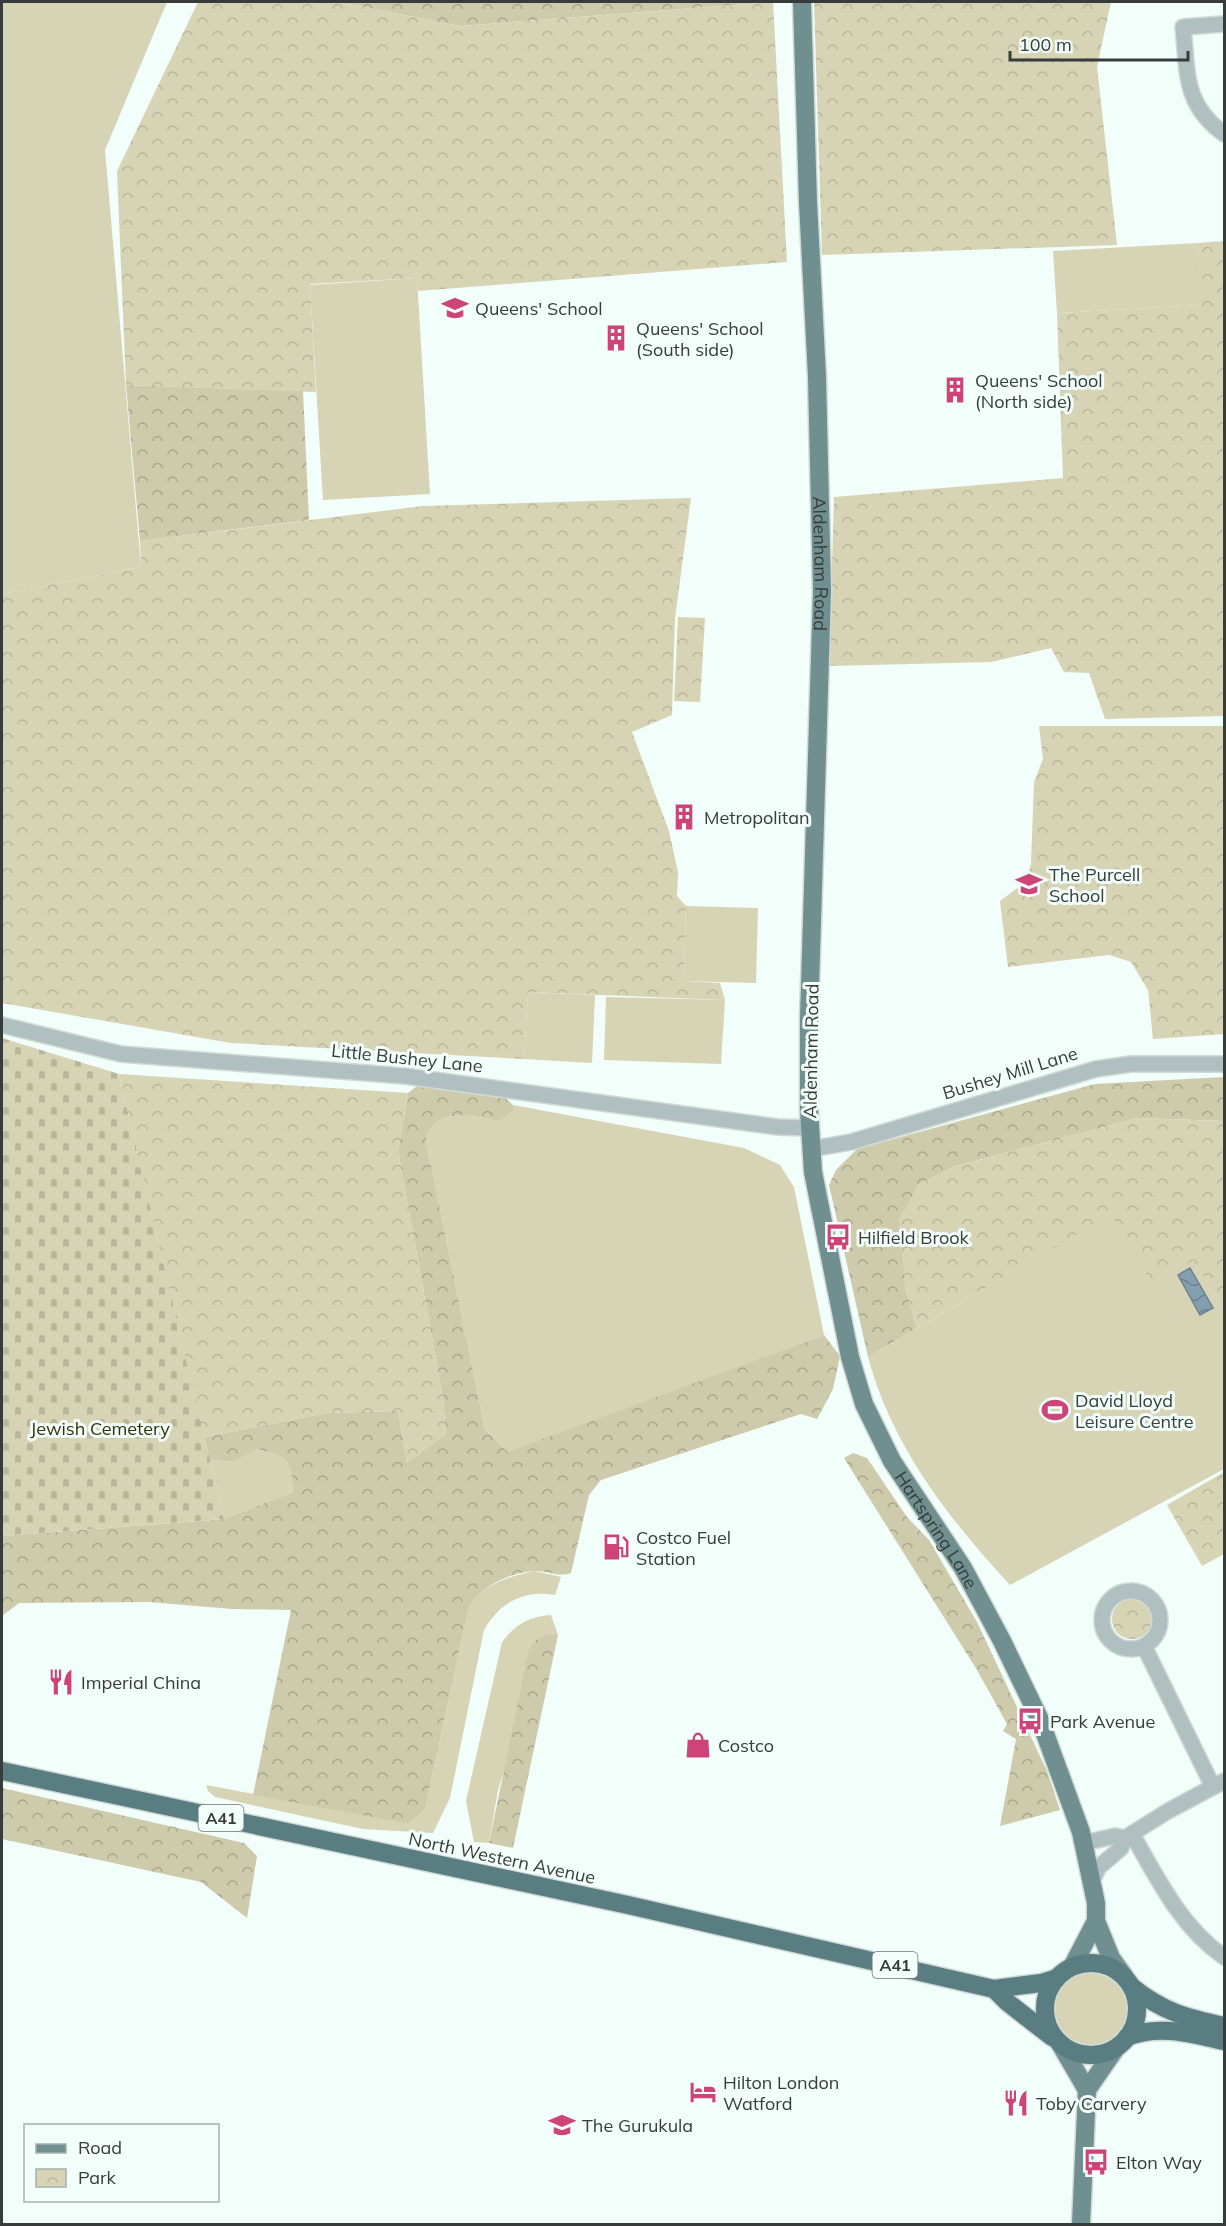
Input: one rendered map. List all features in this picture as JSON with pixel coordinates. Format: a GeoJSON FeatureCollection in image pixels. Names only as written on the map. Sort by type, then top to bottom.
{"type":"FeatureCollection","features":[{"type":"Feature","properties":{"kind":"highway","name":"North Western Avenue"},"geometry":{"type":"LineString","coordinates":[[2,1771],[595,1898],[994,1989],[1041,1983],[1056,1978]]}},
{"type":"Feature","properties":{"kind":"highway"},"geometry":{"type":"LineString","coordinates":[[1224,2026],[1172,2013],[1154,2004],[1117,1970],[1098,1963],[1072,1967],[1056,1978],[1048,1991],[1045,2006],[1049,2030],[1058,2041],[1084,2055],[1095,2055],[1141,2032],[1159,2030],[1224,2041]]}},
{"type":"Feature","properties":{"kind":"highway"},"geometry":{"type":"LineString","coordinates":[[1122,2043],[1137,2012],[1128,1982]]}},
{"type":"Feature","properties":{"kind":"highway","name":"North Western Avenue"},"geometry":{"type":"LineString","coordinates":[[994,1989],[1007,2002],[1058,2041]]}},
{"type":"Feature","properties":{"kind":"main road","name":"Aldenham Road"},"geometry":{"type":"LineString","coordinates":[[801,2],[807,202],[817,377],[822,591],[809,1019],[810,1128]]}},
{"type":"Feature","properties":{"kind":"main road","name":"Hartspring Lane"},"geometry":{"type":"LineString","coordinates":[[810,1128],[813,1172],[848,1346],[864,1403],[892,1461],[963,1568],[1002,1641],[1040,1720],[1084,1843],[1096,1921],[1111,1958],[1128,1982]]}},
{"type":"Feature","properties":{"kind":"main road"},"geometry":{"type":"LineString","coordinates":[[1072,1967],[1096,1921]]}},
{"type":"Feature","properties":{"kind":"main road"},"geometry":{"type":"LineString","coordinates":[[1058,2041],[1087,2090],[1081,2224]]}},
{"type":"Feature","properties":{"kind":"main road"},"geometry":{"type":"LineString","coordinates":[[1087,2090],[1122,2043]]}},
{"type":"Feature","properties":{"kind":"street"},"geometry":{"type":"LineString","coordinates":[[1224,24],[1183,27],[1193,99],[1208,122],[1224,134]]}},
{"type":"Feature","properties":{"kind":"street","name":"Little Bushey Lane"},"geometry":{"type":"LineString","coordinates":[[2,1025],[121,1054],[405,1076],[778,1126],[810,1128]]}},
{"type":"Feature","properties":{"kind":"street","name":"Bushey Mill Lane"},"geometry":{"type":"LineString","coordinates":[[811,1149],[852,1142],[1096,1069],[1131,1064],[1224,1064]]}},
{"type":"Feature","properties":{"kind":"street"},"geometry":{"type":"LineString","coordinates":[[1091,1883],[1100,1867],[1121,1848],[1129,1836],[1168,1811],[1219,1784],[1144,1646]]}},
{"type":"Feature","properties":{"kind":"street"},"geometry":{"type":"LineString","coordinates":[[1084,1843],[1115,1836],[1129,1836]]}},
{"type":"Feature","properties":{"kind":"street"},"geometry":{"type":"LineString","coordinates":[[1129,1836],[1179,1914],[1205,1943],[1224,1957]]}},
{"type":"Feature","properties":{"kind":"green space"},"geometry":{"type":"Polygon","coordinates":[[[2,2],[167,2],[105,150],[141,567],[2,594],[2,2]]]}},
{"type":"Feature","properties":{"kind":"green space"},"geometry":{"type":"Polygon","coordinates":[[[198,2],[338,2],[460,26],[773,2],[787,262],[418,291],[417,278],[310,284],[316,392],[126,385],[117,171],[198,2]]]}},
{"type":"Feature","properties":{"kind":"green space"},"geometry":{"type":"Polygon","coordinates":[[[338,2],[774,2],[460,26],[338,2]]]}},
{"type":"Feature","properties":{"kind":"green space"},"geometry":{"type":"Polygon","coordinates":[[[814,2],[1111,2],[1097,67],[1117,245],[822,255],[814,2]]]}},
{"type":"Feature","properties":{"kind":"green space"},"geometry":{"type":"Polygon","coordinates":[[[1224,241],[1224,716],[1105,719],[1089,673],[1064,672],[1051,648],[991,662],[829,666],[834,497],[1063,478],[1057,313],[1201,305],[1198,243],[1224,241]]]}},
{"type":"Feature","properties":{"kind":"green space"},"geometry":{"type":"Polygon","coordinates":[[[1198,243],[1202,305],[1057,313],[1053,251],[1198,243]]]}},
{"type":"Feature","properties":{"kind":"green space"},"geometry":{"type":"Polygon","coordinates":[[[417,278],[430,494],[323,500],[310,285],[417,278]]]}},
{"type":"Feature","properties":{"kind":"green space"},"geometry":{"type":"Polygon","coordinates":[[[126,385],[303,391],[309,520],[140,541],[126,385]]]}},
{"type":"Feature","properties":{"kind":"green space"},"geometry":{"type":"Polygon","coordinates":[[[691,498],[675,618],[672,715],[632,732],[669,831],[678,872],[677,896],[686,906],[684,981],[720,983],[725,1000],[528,992],[524,1059],[231,1043],[2,1003],[2,594],[141,567],[140,541],[423,506],[691,498]]]}},
{"type":"Feature","properties":{"kind":"green space"},"geometry":{"type":"Polygon","coordinates":[[[678,617],[705,618],[700,702],[674,701],[678,617]]]}},
{"type":"Feature","properties":{"kind":"green space"},"geometry":{"type":"Polygon","coordinates":[[[1039,726],[1224,726],[1224,1034],[1153,1039],[1148,990],[1131,962],[1109,955],[1008,967],[1000,901],[1026,882],[1031,864],[1034,782],[1043,759],[1039,726]]]}},
{"type":"Feature","properties":{"kind":"green space"},"geometry":{"type":"Polygon","coordinates":[[[686,906],[758,908],[756,983],[684,981],[686,906]]]}},
{"type":"Feature","properties":{"kind":"green space"},"geometry":{"type":"Polygon","coordinates":[[[528,992],[595,995],[592,1063],[524,1059],[528,992]]]}},
{"type":"Feature","properties":{"kind":"green space"},"geometry":{"type":"Polygon","coordinates":[[[606,997],[725,1000],[721,1064],[604,1060],[606,997]]]}},
{"type":"Feature","properties":{"kind":"green space","name":"Jewish Cemetery"},"geometry":{"type":"Polygon","coordinates":[[[2,1038],[119,1074],[224,1519],[2,1536],[2,1038]]]}},
{"type":"Feature","properties":{"kind":"green space"},"geometry":{"type":"Polygon","coordinates":[[[119,1074],[408,1093],[398,1151],[443,1398],[446,1434],[407,1462],[398,1411],[326,1413],[204,1437],[119,1074]]]}},
{"type":"Feature","properties":{"kind":"green space"},"geometry":{"type":"Polygon","coordinates":[[[1224,1077],[1224,1121],[1138,1118],[956,1166],[918,1185],[905,1287],[917,1328],[868,1357],[829,1185],[836,1170],[857,1149],[1095,1084],[1224,1077]]]}},
{"type":"Feature","properties":{"kind":"green space"},"geometry":{"type":"Polygon","coordinates":[[[417,1086],[504,1097],[513,1105],[513,1111],[500,1121],[467,1116],[446,1118],[437,1122],[430,1130],[426,1141],[485,1429],[508,1452],[824,1335],[840,1356],[833,1389],[817,1419],[801,1414],[601,1480],[589,1495],[571,1573],[561,1575],[534,1571],[524,1572],[497,1582],[481,1592],[469,1606],[425,1809],[409,1824],[253,1795],[291,1610],[232,1609],[149,1602],[19,1603],[2,1616],[2,1536],[224,1519],[293,1492],[289,1466],[281,1457],[257,1449],[235,1462],[210,1460],[204,1437],[326,1413],[398,1411],[407,1462],[446,1434],[443,1398],[398,1151],[408,1093],[417,1086]]]}},
{"type":"Feature","properties":{"kind":"green space"},"geometry":{"type":"Polygon","coordinates":[[[513,1105],[744,1148],[780,1165],[794,1187],[824,1335],[509,1453],[485,1429],[426,1141],[430,1130],[437,1122],[446,1118],[467,1116],[500,1121],[513,1111],[513,1105]]]}},
{"type":"Feature","properties":{"kind":"green space"},"geometry":{"type":"Polygon","coordinates":[[[1138,1118],[1224,1121],[1224,1312],[1194,1260],[1151,1282],[1111,1215],[917,1328],[905,1287],[899,1219],[918,1185],[956,1166],[1138,1118]]]}},
{"type":"Feature","properties":{"kind":"green space","name":"David Lloyd Leisure Centre"},"geometry":{"type":"Polygon","coordinates":[[[1111,1214],[1151,1281],[1194,1259],[1224,1312],[1224,1469],[1010,1585],[944,1507],[907,1451],[878,1390],[868,1357],[1111,1214]]]}},
{"type":"Feature","properties":{"kind":"green space"},"geometry":{"type":"Polygon","coordinates":[[[257,1449],[275,1454],[286,1461],[291,1472],[293,1492],[224,1519],[210,1460],[235,1462],[257,1449]]]}},
{"type":"Feature","properties":{"kind":"green space"},"geometry":{"type":"Polygon","coordinates":[[[853,1453],[867,1458],[907,1517],[929,1540],[977,1622],[1047,1771],[1060,1810],[1000,1826],[1016,1739],[1003,1731],[1007,1724],[977,1670],[844,1458],[853,1453]]]}},
{"type":"Feature","properties":{"kind":"green space"},"geometry":{"type":"Polygon","coordinates":[[[1224,1472],[1224,1554],[1202,1566],[1167,1505],[1224,1472]]]}},
{"type":"Feature","properties":{"kind":"green space"},"geometry":{"type":"Polygon","coordinates":[[[535,1571],[561,1577],[555,1595],[533,1594],[514,1600],[497,1612],[484,1630],[450,1798],[433,1833],[363,1829],[215,1797],[208,1791],[206,1785],[409,1824],[425,1809],[469,1606],[490,1586],[535,1571]]]}},
{"type":"Feature","properties":{"kind":"green space"},"geometry":{"type":"Polygon","coordinates":[[[1132,1599],[1146,1605],[1152,1619],[1146,1633],[1132,1639],[1118,1633],[1112,1619],[1118,1605],[1132,1599]]]}},
{"type":"Feature","properties":{"kind":"green space"},"geometry":{"type":"Polygon","coordinates":[[[551,1615],[558,1635],[547,1635],[498,1790],[489,1843],[474,1842],[466,1801],[502,1642],[523,1622],[551,1615]]]}},
{"type":"Feature","properties":{"kind":"green space"},"geometry":{"type":"Polygon","coordinates":[[[547,1635],[558,1635],[513,1848],[489,1843],[529,1649],[537,1639],[547,1635]]]}},
{"type":"Feature","properties":{"kind":"green space"},"geometry":{"type":"Polygon","coordinates":[[[2,1788],[244,1843],[257,1856],[247,1918],[201,1882],[2,1839],[2,1788]]]}},
{"type":"Feature","properties":{"kind":"green space"},"geometry":{"type":"Polygon","coordinates":[[[1091,1973],[1111,1979],[1121,1989],[1127,2009],[1121,2029],[1111,2039],[1091,2045],[1071,2039],[1061,2029],[1055,2009],[1061,1989],[1071,1979],[1091,1973]]]}},
{"type":"Feature","properties":{"kind":"water"},"geometry":{"type":"Polygon","coordinates":[[[1190,1268],[1213,1308],[1200,1315],[1178,1275],[1190,1268]]]}},
{"type":"Feature","properties":{"kind":"place","name":"Queens' School"},"geometry":{"type":"Point","coordinates":[455,308]}},
{"type":"Feature","properties":{"kind":"place","name":"Queens' School (South side)"},"geometry":{"type":"Point","coordinates":[616,338]}},
{"type":"Feature","properties":{"kind":"place","name":"Queens' School (North side)"},"geometry":{"type":"Point","coordinates":[955,390]}},
{"type":"Feature","properties":{"kind":"place","name":"Metropolitan"},"geometry":{"type":"Point","coordinates":[684,817]}},
{"type":"Feature","properties":{"kind":"place","name":"The Purcell School"},"geometry":{"type":"Point","coordinates":[1029,884]}},
{"type":"Feature","properties":{"kind":"place","name":"Hilfield Brook"},"geometry":{"type":"Point","coordinates":[838,1237]}},
{"type":"Feature","properties":{"kind":"place","name":"David Lloyd Leisure Centre"},"geometry":{"type":"Point","coordinates":[1055,1410]}},
{"type":"Feature","properties":{"kind":"place","name":"Costco Fuel Station"},"geometry":{"type":"Point","coordinates":[616,1547]}},
{"type":"Feature","properties":{"kind":"place","name":"Imperial China"},"geometry":{"type":"Point","coordinates":[61,1682]}},
{"type":"Feature","properties":{"kind":"place","name":"Park Avenue"},"geometry":{"type":"Point","coordinates":[1030,1721]}},
{"type":"Feature","properties":{"kind":"place","name":"Costco"},"geometry":{"type":"Point","coordinates":[698,1745]}},
{"type":"Feature","properties":{"kind":"place","name":"Hilton London Watford"},"geometry":{"type":"Point","coordinates":[703,2092]}},
{"type":"Feature","properties":{"kind":"place","name":"Toby Carvery"},"geometry":{"type":"Point","coordinates":[1016,2103]}},
{"type":"Feature","properties":{"kind":"place","name":"The Gurukula"},"geometry":{"type":"Point","coordinates":[562,2125]}},
{"type":"Feature","properties":{"kind":"place","name":"Elton Way"},"geometry":{"type":"Point","coordinates":[1096,2162]}}]}
